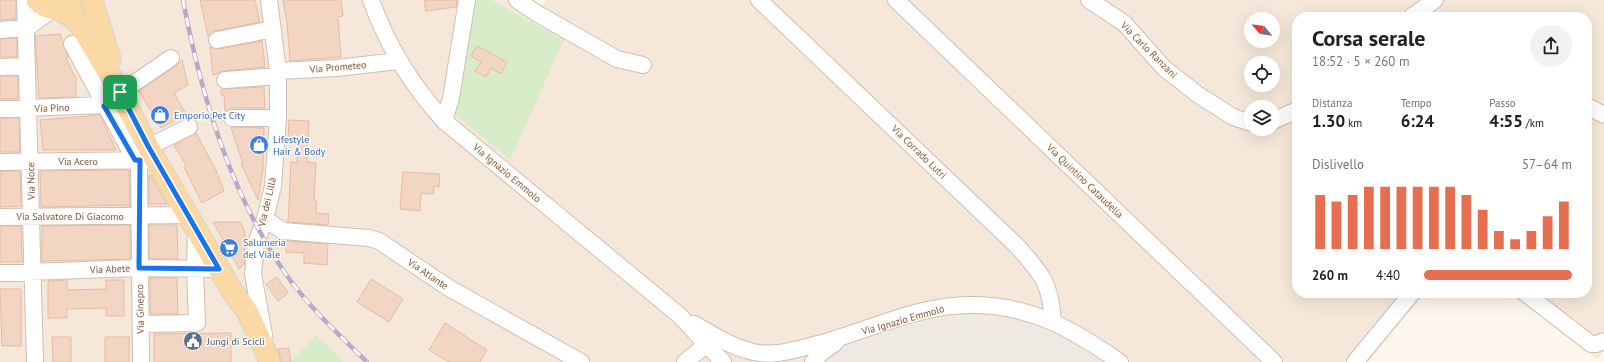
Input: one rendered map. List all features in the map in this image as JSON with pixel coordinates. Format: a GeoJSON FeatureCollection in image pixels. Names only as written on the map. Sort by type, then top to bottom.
{"type":"FeatureCollection","features":[{"type":"Feature","properties":{"kind":"main road"},"geometry":{"type":"LineString","coordinates":[[50,6],[67,8],[80,0]]}},
{"type":"Feature","properties":{"kind":"main road"},"geometry":{"type":"LineString","coordinates":[[92,0],[120,92],[144,157],[192,221],[232,291],[247,311],[265,360]]}},
{"type":"Feature","properties":{"kind":"main road"},"geometry":{"type":"LineString","coordinates":[[50,6],[72,17],[81,26],[120,92]]}},
{"type":"Feature","properties":{"kind":"street","name":"Via Noce"},"geometry":{"type":"LineString","coordinates":[[25,0],[31,161],[32,273],[35,362]]}},
{"type":"Feature","properties":{"kind":"street","name":"Via dei Lillà"},"geometry":{"type":"LineString","coordinates":[[265,360],[253,274],[256,243],[265,218],[273,186],[278,118],[278,74],[269,0]]}},
{"type":"Feature","properties":{"kind":"street","name":"Via Ignazio Emmolo"},"geometry":{"type":"LineString","coordinates":[[372,0],[398,61],[420,93],[444,121],[679,315]]}},
{"type":"Feature","properties":{"kind":"street"},"geometry":{"type":"LineString","coordinates":[[444,121],[451,98],[467,0]]}},
{"type":"Feature","properties":{"kind":"street"},"geometry":{"type":"LineString","coordinates":[[517,0],[538,14],[618,59],[643,65]]}},
{"type":"Feature","properties":{"kind":"street","name":"Via Corrado Lutri"},"geometry":{"type":"LineString","coordinates":[[759,0],[1017,246],[1043,277],[1051,298],[1053,321]]}},
{"type":"Feature","properties":{"kind":"street","name":"Via Quintino Cataudella"},"geometry":{"type":"LineString","coordinates":[[896,0],[1274,362]]}},
{"type":"Feature","properties":{"kind":"street","name":"Via Carlo Ranzani"},"geometry":{"type":"LineString","coordinates":[[1089,0],[1124,23],[1164,68],[1197,94],[1233,117],[1244,121]]}},
{"type":"Feature","properties":{"kind":"street"},"geometry":{"type":"LineString","coordinates":[[0,30],[27,28],[50,6]]}},
{"type":"Feature","properties":{"kind":"street"},"geometry":{"type":"LineString","coordinates":[[217,40],[273,29]]}},
{"type":"Feature","properties":{"kind":"street"},"geometry":{"type":"LineString","coordinates":[[72,44],[104,106],[144,157],[189,127]]}},
{"type":"Feature","properties":{"kind":"street"},"geometry":{"type":"LineString","coordinates":[[104,106],[120,92],[171,58]]}},
{"type":"Feature","properties":{"kind":"street","name":"Via Prometeo"},"geometry":{"type":"LineString","coordinates":[[225,80],[398,61]]}},
{"type":"Feature","properties":{"kind":"street"},"geometry":{"type":"LineString","coordinates":[[0,67],[27,66]]}},
{"type":"Feature","properties":{"kind":"street","name":"Via Pino"},"geometry":{"type":"LineString","coordinates":[[0,109],[104,106]]}},
{"type":"Feature","properties":{"kind":"street"},"geometry":{"type":"LineString","coordinates":[[1592,109],[1604,115]]}},
{"type":"Feature","properties":{"kind":"street"},"geometry":{"type":"LineString","coordinates":[[1280,118],[1292,112]]}},
{"type":"Feature","properties":{"kind":"street"},"geometry":{"type":"LineString","coordinates":[[232,118],[278,118]]}},
{"type":"Feature","properties":{"kind":"street","name":"Via Acero"},"geometry":{"type":"LineString","coordinates":[[0,162],[144,157]]}},
{"type":"Feature","properties":{"kind":"street","name":"Via Ginepro"},"geometry":{"type":"LineString","coordinates":[[141,362],[139,268],[140,216],[144,157]]}},
{"type":"Feature","properties":{"kind":"street","name":"Via Salvatore Di Giacomo"},"geometry":{"type":"LineString","coordinates":[[0,216],[140,216],[192,221]]}},
{"type":"Feature","properties":{"kind":"street","name":"Via Atlante"},"geometry":{"type":"LineString","coordinates":[[265,218],[282,231],[369,238],[379,241],[449,288],[581,362]]}},
{"type":"Feature","properties":{"kind":"street"},"geometry":{"type":"LineString","coordinates":[[141,324],[197,323],[192,221]]}},
{"type":"Feature","properties":{"kind":"street","name":"Via Abete"},"geometry":{"type":"LineString","coordinates":[[0,273],[139,268],[219,269]]}},
{"type":"Feature","properties":{"kind":"street"},"geometry":{"type":"LineString","coordinates":[[232,291],[247,282],[253,274]]}},
{"type":"Feature","properties":{"kind":"street"},"geometry":{"type":"LineString","coordinates":[[1355,362],[1408,298]]}},
{"type":"Feature","properties":{"kind":"street"},"geometry":{"type":"LineString","coordinates":[[1531,298],[1591,344],[1600,343]]}},
{"type":"Feature","properties":{"kind":"street","name":"Via Ignazio Emmolo"},"geometry":{"type":"LineString","coordinates":[[841,339],[892,321],[953,306],[999,306],[1053,321],[1080,335],[1120,362]]}},
{"type":"Feature","properties":{"kind":"street"},"geometry":{"type":"LineString","coordinates":[[679,315],[723,362]]}},
{"type":"Feature","properties":{"kind":"street"},"geometry":{"type":"LineString","coordinates":[[679,315],[731,345],[746,351],[764,354],[775,360],[841,339]]}},
{"type":"Feature","properties":{"kind":"street"},"geometry":{"type":"LineString","coordinates":[[813,362],[822,352],[841,339]]}},
{"type":"Feature","properties":{"kind":"street"},"geometry":{"type":"LineString","coordinates":[[685,362],[707,344]]}},
{"type":"Feature","properties":{"kind":"shaded area"},"geometry":{"type":"Polygon","coordinates":[[[0,0],[533,0],[542,6],[546,0],[1604,0],[1604,350],[1597,359],[1516,298],[1592,298],[1592,12],[1292,12],[1292,298],[1421,298],[1368,362],[1102,362],[1073,341],[939,316],[899,326],[801,362],[0,362],[0,0]]]}},
{"type":"Feature","properties":{"kind":"shaded area"},"geometry":{"type":"Polygon","coordinates":[[[969,312],[998,313],[1040,326],[1073,341],[1102,362],[801,362],[899,326],[939,316],[969,312]]]}},
{"type":"Feature","properties":{"kind":"green space"},"geometry":{"type":"Polygon","coordinates":[[[472,0],[491,0],[564,40],[510,160],[455,114],[472,0]]]}},
{"type":"Feature","properties":{"kind":"green space"},"geometry":{"type":"Polygon","coordinates":[[[316,335],[344,362],[291,362],[316,335]]]}},
{"type":"Feature","properties":{"kind":"building"},"geometry":{"type":"Polygon","coordinates":[[[0,0],[16,0],[16,19],[0,20],[0,0]]]}},
{"type":"Feature","properties":{"kind":"building"},"geometry":{"type":"Polygon","coordinates":[[[200,0],[255,0],[260,22],[215,31],[208,36],[200,0]]]}},
{"type":"Feature","properties":{"kind":"building"},"geometry":{"type":"Polygon","coordinates":[[[283,0],[341,0],[343,16],[338,17],[341,57],[290,61],[287,23],[283,0]]]}},
{"type":"Feature","properties":{"kind":"building"},"geometry":{"type":"Polygon","coordinates":[[[424,0],[457,0],[456,7],[426,11],[424,0]]]}},
{"type":"Feature","properties":{"kind":"building"},"geometry":{"type":"Polygon","coordinates":[[[60,34],[68,57],[66,58],[76,79],[76,97],[39,98],[35,36],[60,34]]]}},
{"type":"Feature","properties":{"kind":"building"},"geometry":{"type":"Polygon","coordinates":[[[17,38],[17,57],[0,57],[0,39],[17,38]]]}},
{"type":"Feature","properties":{"kind":"building"},"geometry":{"type":"Polygon","coordinates":[[[262,41],[265,67],[224,71],[213,75],[210,47],[219,49],[262,41]]]}},
{"type":"Feature","properties":{"kind":"building"},"geometry":{"type":"Polygon","coordinates":[[[477,46],[507,62],[501,74],[491,68],[486,77],[475,71],[481,62],[471,56],[477,46]]]}},
{"type":"Feature","properties":{"kind":"building"},"geometry":{"type":"Polygon","coordinates":[[[182,60],[188,85],[174,93],[186,114],[161,128],[139,91],[176,66],[182,60]]]}},
{"type":"Feature","properties":{"kind":"building"},"geometry":{"type":"Polygon","coordinates":[[[0,76],[18,76],[18,99],[0,99],[0,76]]]}},
{"type":"Feature","properties":{"kind":"building"},"geometry":{"type":"Polygon","coordinates":[[[264,87],[265,108],[232,108],[225,112],[224,95],[221,95],[221,89],[264,87]]]}},
{"type":"Feature","properties":{"kind":"building"},"geometry":{"type":"Polygon","coordinates":[[[100,115],[116,150],[43,150],[40,120],[100,115]]]}},
{"type":"Feature","properties":{"kind":"building"},"geometry":{"type":"Polygon","coordinates":[[[0,118],[19,118],[20,152],[0,152],[0,118]]]}},
{"type":"Feature","properties":{"kind":"building"},"geometry":{"type":"Polygon","coordinates":[[[289,120],[309,121],[307,162],[316,163],[314,201],[317,201],[316,213],[329,214],[328,225],[288,222],[291,162],[297,163],[298,139],[288,139],[289,120]]]}},
{"type":"Feature","properties":{"kind":"building"},"geometry":{"type":"Polygon","coordinates":[[[231,127],[264,128],[263,169],[258,200],[241,164],[243,164],[231,127]]]}},
{"type":"Feature","properties":{"kind":"building"},"geometry":{"type":"Polygon","coordinates":[[[196,133],[216,170],[224,191],[202,203],[184,167],[186,165],[174,145],[196,133]]]}},
{"type":"Feature","properties":{"kind":"building"},"geometry":{"type":"Polygon","coordinates":[[[129,170],[130,205],[41,207],[40,171],[129,170]]]}},
{"type":"Feature","properties":{"kind":"building"},"geometry":{"type":"Polygon","coordinates":[[[0,171],[20,171],[21,206],[0,207],[0,171]]]}},
{"type":"Feature","properties":{"kind":"building"},"geometry":{"type":"Polygon","coordinates":[[[403,172],[440,174],[439,187],[434,186],[433,194],[421,193],[420,211],[400,209],[403,172]]]}},
{"type":"Feature","properties":{"kind":"building"},"geometry":{"type":"Polygon","coordinates":[[[150,175],[167,204],[149,204],[150,175]]]}},
{"type":"Feature","properties":{"kind":"building"},"geometry":{"type":"Polygon","coordinates":[[[213,222],[240,222],[245,232],[244,264],[239,269],[213,222]]]}},
{"type":"Feature","properties":{"kind":"building"},"geometry":{"type":"Polygon","coordinates":[[[130,225],[130,259],[42,261],[42,226],[130,225]]]}},
{"type":"Feature","properties":{"kind":"building"},"geometry":{"type":"Polygon","coordinates":[[[149,225],[177,225],[178,259],[149,259],[149,225]]]}},
{"type":"Feature","properties":{"kind":"building"},"geometry":{"type":"Polygon","coordinates":[[[0,226],[21,226],[22,262],[0,262],[0,226]]]}},
{"type":"Feature","properties":{"kind":"building"},"geometry":{"type":"Polygon","coordinates":[[[286,241],[328,244],[327,265],[304,263],[304,253],[286,252],[286,241]]]}},
{"type":"Feature","properties":{"kind":"building"},"geometry":{"type":"Polygon","coordinates":[[[277,277],[288,293],[278,301],[266,284],[277,277]]]}},
{"type":"Feature","properties":{"kind":"building"},"geometry":{"type":"Polygon","coordinates":[[[150,278],[177,278],[178,314],[150,314],[150,278]]]}},
{"type":"Feature","properties":{"kind":"building"},"geometry":{"type":"Polygon","coordinates":[[[371,279],[403,299],[389,322],[357,302],[371,279]]]}},
{"type":"Feature","properties":{"kind":"building"},"geometry":{"type":"Polygon","coordinates":[[[67,280],[67,290],[106,289],[106,280],[124,280],[124,316],[106,316],[106,308],[67,309],[67,318],[48,318],[48,281],[67,280]]]}},
{"type":"Feature","properties":{"kind":"building"},"geometry":{"type":"Polygon","coordinates":[[[0,289],[21,289],[21,346],[2,346],[0,289]]]}},
{"type":"Feature","properties":{"kind":"building"},"geometry":{"type":"Polygon","coordinates":[[[445,323],[487,350],[480,362],[449,362],[429,350],[445,323]]]}},
{"type":"Feature","properties":{"kind":"building"},"geometry":{"type":"Polygon","coordinates":[[[231,333],[231,362],[154,362],[154,334],[231,333]]]}},
{"type":"Feature","properties":{"kind":"building"},"geometry":{"type":"Polygon","coordinates":[[[52,337],[71,337],[71,362],[53,362],[52,337]]]}},
{"type":"Feature","properties":{"kind":"building"},"geometry":{"type":"Polygon","coordinates":[[[105,337],[129,337],[129,362],[105,362],[105,337]]]}},
{"type":"Feature","properties":{"kind":"building"},"geometry":{"type":"Polygon","coordinates":[[[289,348],[291,362],[281,362],[278,349],[289,348]]]}},
{"type":"Feature","properties":{"kind":"railway"},"geometry":{"type":"LineString","coordinates":[[183,0],[190,36],[209,107],[220,142],[248,210],[285,273],[303,297],[367,362]]}},
{"type":"Feature","properties":{"kind":"place","name":"Emporio Pet City"},"geometry":{"type":"Point","coordinates":[160,115]}},
{"type":"Feature","properties":{"kind":"place","name":"Lifestyle Hair & Body"},"geometry":{"type":"Point","coordinates":[259,145]}},
{"type":"Feature","properties":{"kind":"place","name":"Salumeria del Viale"},"geometry":{"type":"Point","coordinates":[229,248]}},
{"type":"Feature","properties":{"kind":"place","name":"Jungi di Scicli"},"geometry":{"type":"Point","coordinates":[193,341]}},
{"type":"Feature","properties":{"kind":"route"},"geometry":{"type":"LineString","coordinates":[[120,92],[148,146],[219,269],[139,268],[140,160],[135,160],[104,106],[120,92]]}}]}
